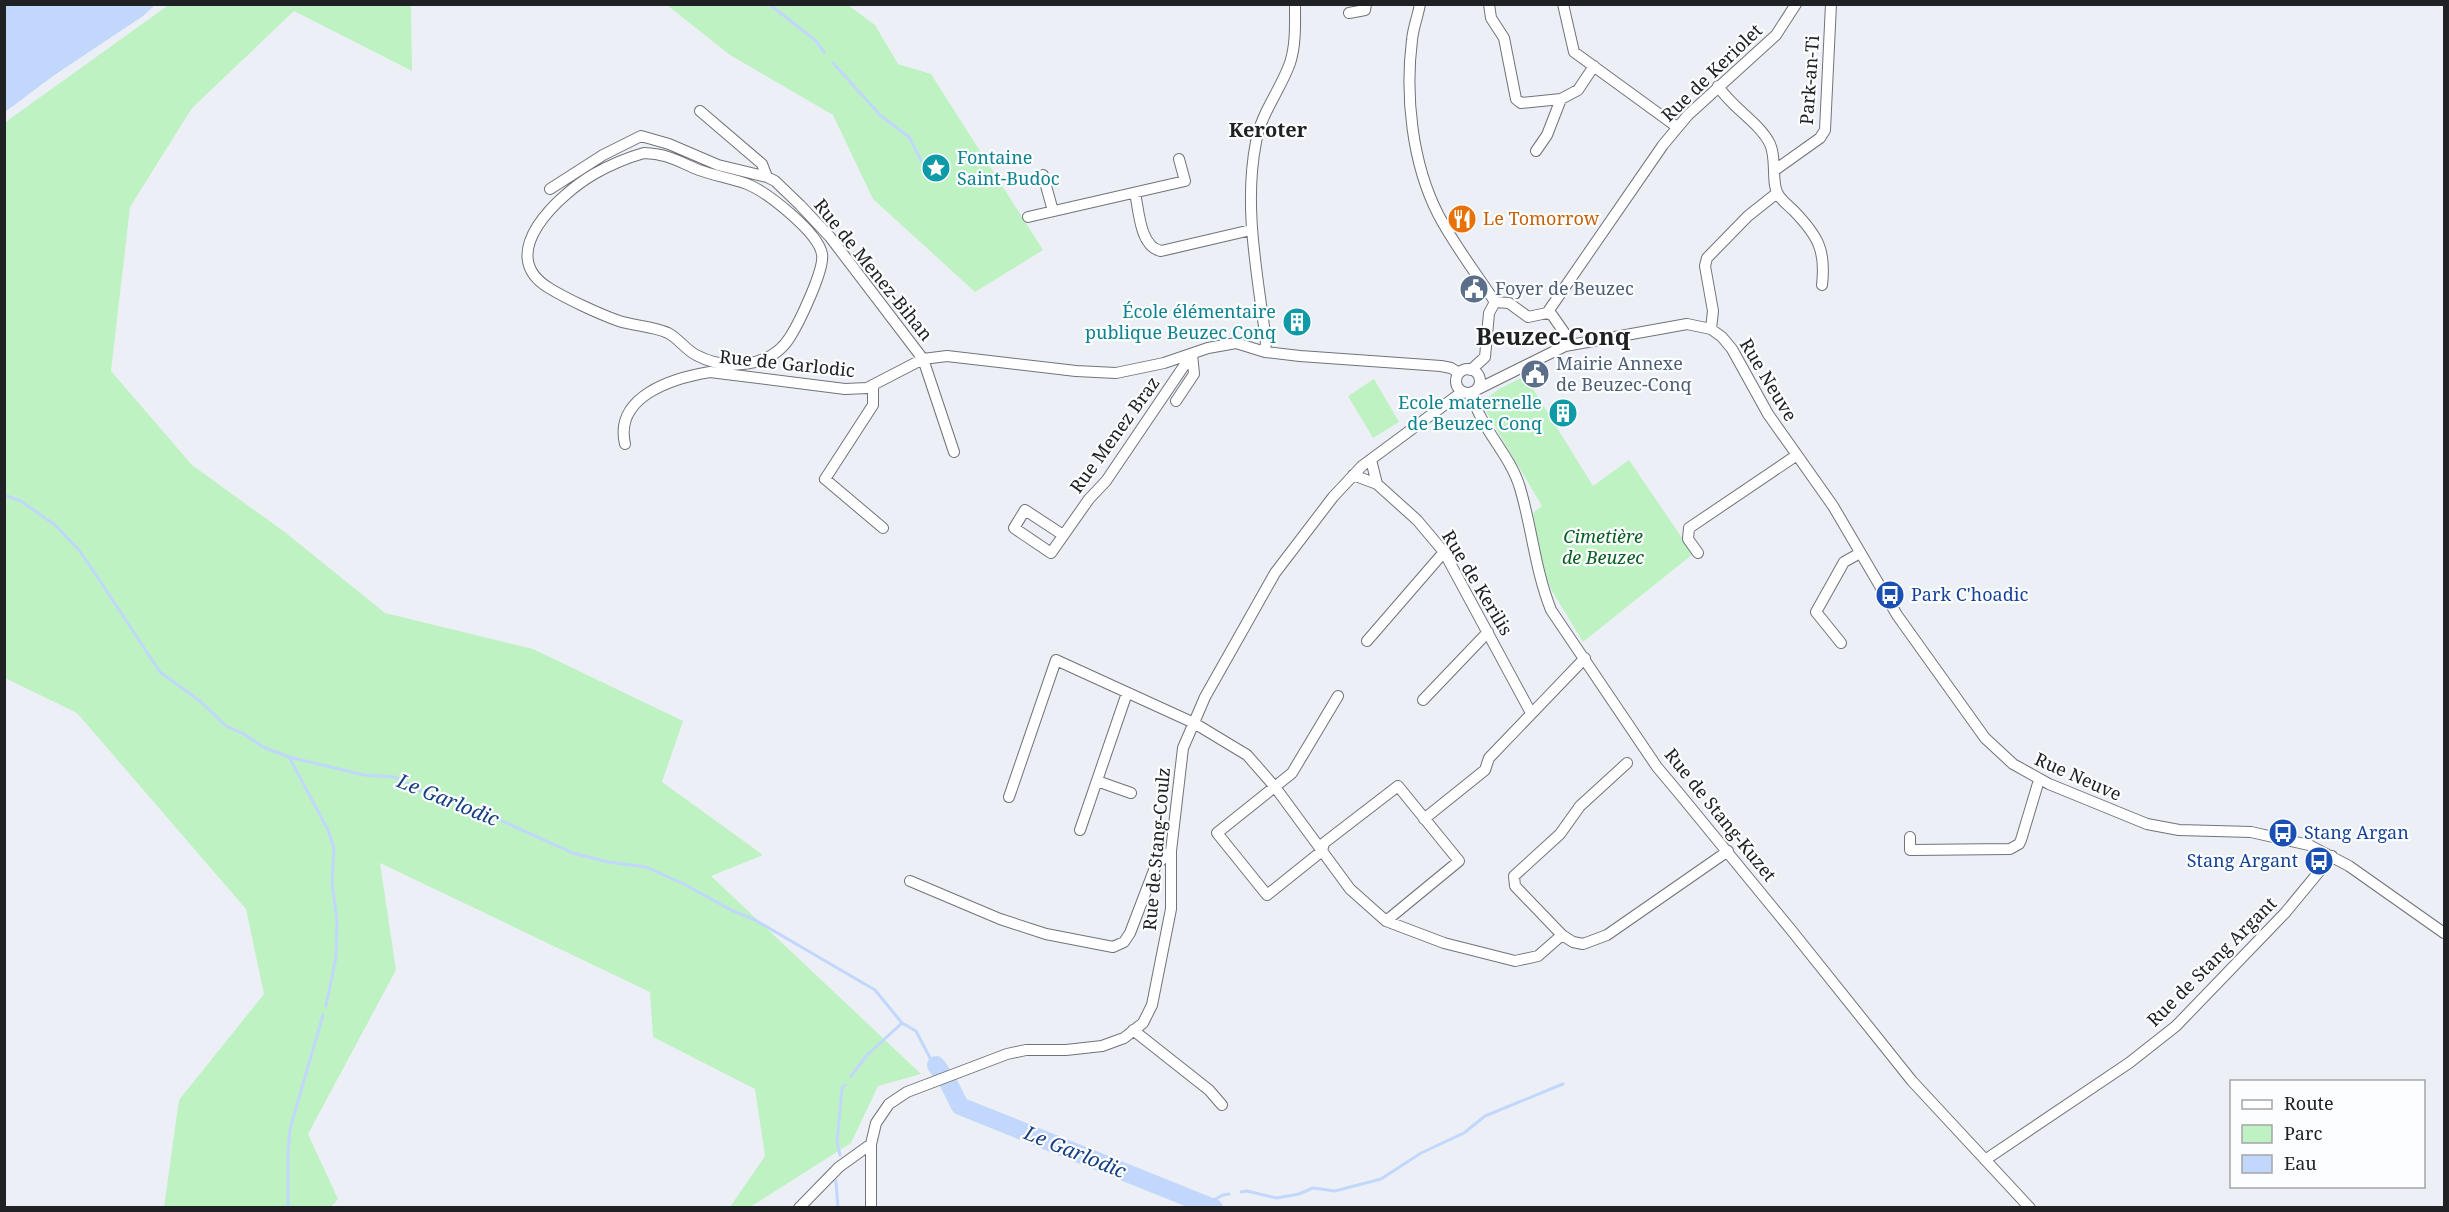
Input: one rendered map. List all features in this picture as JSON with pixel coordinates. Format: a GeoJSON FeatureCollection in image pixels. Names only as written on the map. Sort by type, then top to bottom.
{"type":"FeatureCollection","features":[{"type":"Feature","properties":{"kind":"street"},"geometry":{"type":"LineString","coordinates":[[1265,352],[1266,342],[1251,230],[1252,167],[1256,142],[1268,104],[1290,63],[1294,40],[1295,4]]}},
{"type":"Feature","properties":{"kind":"street"},"geometry":{"type":"LineString","coordinates":[[1350,13],[1365,10],[1366,4]]}},
{"type":"Feature","properties":{"kind":"street"},"geometry":{"type":"LineString","coordinates":[[1420,4],[1412,37],[1409,79],[1417,152],[1438,213],[1495,302]]}},
{"type":"Feature","properties":{"kind":"street"},"geometry":{"type":"LineString","coordinates":[[1489,4],[1491,18],[1504,38],[1516,99],[1521,103],[1561,99],[1578,90],[1594,66]]}},
{"type":"Feature","properties":{"kind":"street"},"geometry":{"type":"LineString","coordinates":[[1563,4],[1574,52],[1677,127]]}},
{"type":"Feature","properties":{"kind":"street","name":"Rue de Keriolet"},"geometry":{"type":"LineString","coordinates":[[1547,313],[1677,127],[1776,35],[1796,4]]}},
{"type":"Feature","properties":{"kind":"street","name":"Park-an-Ti"},"geometry":{"type":"LineString","coordinates":[[1775,170],[1820,138],[1826,130],[1831,4]]}},
{"type":"Feature","properties":{"kind":"street"},"geometry":{"type":"LineString","coordinates":[[1718,87],[1727,101],[1760,129],[1770,145],[1777,193],[1810,230],[1821,248],[1825,263],[1822,285]]}},
{"type":"Feature","properties":{"kind":"street"},"geometry":{"type":"LineString","coordinates":[[1536,151],[1547,135],[1561,99]]}},
{"type":"Feature","properties":{"kind":"street"},"geometry":{"type":"LineString","coordinates":[[700,111],[762,164],[767,177]]}},
{"type":"Feature","properties":{"kind":"street","name":"Rue de Menez-Bihan"},"geometry":{"type":"LineString","coordinates":[[550,189],[603,155],[641,136],[669,144],[718,165],[775,181],[830,237],[923,359],[954,452]]}},
{"type":"Feature","properties":{"kind":"street"},"geometry":{"type":"LineString","coordinates":[[644,153],[664,154],[700,170],[747,184],[769,195],[805,228],[822,254],[821,271],[789,338],[778,351],[761,362],[723,363],[696,355],[668,333],[618,321],[549,288],[532,272],[527,260],[528,248],[534,232],[548,211],[567,193],[593,175],[623,160],[644,153]]}},
{"type":"Feature","properties":{"kind":"street"},"geometry":{"type":"LineString","coordinates":[[1028,217],[1185,181],[1179,159]]}},
{"type":"Feature","properties":{"kind":"street"},"geometry":{"type":"LineString","coordinates":[[1043,175],[1053,211]]}},
{"type":"Feature","properties":{"kind":"street"},"geometry":{"type":"LineString","coordinates":[[1495,302],[1509,303],[1528,317],[1547,313],[1557,319],[1566,335],[1565,346],[1687,324],[1711,329],[1713,311],[1705,267],[1707,258],[1748,216],[1777,193]]}},
{"type":"Feature","properties":{"kind":"street"},"geometry":{"type":"LineString","coordinates":[[1135,194],[1146,241],[1155,250],[1161,251],[1251,230]]}},
{"type":"Feature","properties":{"kind":"street"},"geometry":{"type":"LineString","coordinates":[[1471,370],[1485,357],[1489,313],[1495,302]]}},
{"type":"Feature","properties":{"kind":"street","name":"Rue Neuve"},"geometry":{"type":"LineString","coordinates":[[1711,329],[1722,337],[1731,349],[1768,414],[1833,506],[1887,600],[1985,738],[2013,764],[2039,780],[2147,824],[2180,830],[2259,834],[2292,840],[2332,856],[2445,933]]}},
{"type":"Feature","properties":{"kind":"street","name":"Rue de Garlodic"},"geometry":{"type":"LineString","coordinates":[[625,444],[622,431],[631,408],[641,397],[663,385],[690,375],[710,372],[845,389],[873,386],[923,359],[947,356],[1034,367],[1116,373],[1208,348],[1236,343],[1265,352],[1441,366],[1460,373]]}},
{"type":"Feature","properties":{"kind":"street","name":"Rue de Stang-Coulz"},"geometry":{"type":"LineString","coordinates":[[871,1208],[871,1144],[876,1123],[889,1104],[907,1092],[1007,1054],[1026,1050],[1066,1050],[1102,1046],[1124,1038],[1143,1023],[1152,1005],[1171,909],[1171,850],[1183,748],[1205,697],[1275,573],[1333,496],[1371,460],[1470,391],[1565,346]]}},
{"type":"Feature","properties":{"kind":"street"},"geometry":{"type":"LineString","coordinates":[[1176,401],[1194,374],[1192,354]]}},
{"type":"Feature","properties":{"kind":"street","name":"Rue Menez Braz"},"geometry":{"type":"LineString","coordinates":[[1063,535],[1025,510],[1014,528],[1051,553],[1089,499],[1106,481],[1192,354]]}},
{"type":"Feature","properties":{"kind":"street"},"geometry":{"type":"LineString","coordinates":[[761,362],[767,378]]}},
{"type":"Feature","properties":{"kind":"street"},"geometry":{"type":"LineString","coordinates":[[1465,369],[1471,370],[1480,380],[1470,391],[1456,383],[1460,373],[1465,369]]}},
{"type":"Feature","properties":{"kind":"street"},"geometry":{"type":"LineString","coordinates":[[873,386],[873,405],[825,479],[883,528]]}},
{"type":"Feature","properties":{"kind":"street","name":"Rue de Stang-Kuzet"},"geometry":{"type":"LineString","coordinates":[[1470,391],[1475,407],[1509,462],[1520,487],[1541,585],[1551,610],[1657,767],[1728,851],[1912,1081],[1942,1116],[2030,1208]]}},
{"type":"Feature","properties":{"kind":"street"},"geometry":{"type":"LineString","coordinates":[[1698,553],[1688,539],[1689,528],[1797,455]]}},
{"type":"Feature","properties":{"kind":"street"},"geometry":{"type":"LineString","coordinates":[[1371,460],[1377,484]]}},
{"type":"Feature","properties":{"kind":"street","name":"Rue de Kerilis"},"geometry":{"type":"LineString","coordinates":[[1353,475],[1377,484],[1417,520],[1444,552],[1531,713]]}},
{"type":"Feature","properties":{"kind":"street"},"geometry":{"type":"LineString","coordinates":[[1367,641],[1444,552]]}},
{"type":"Feature","properties":{"kind":"street"},"geometry":{"type":"LineString","coordinates":[[1841,644],[1816,612],[1844,562],[1860,553]]}},
{"type":"Feature","properties":{"kind":"street"},"geometry":{"type":"LineString","coordinates":[[1423,700],[1488,632]]}},
{"type":"Feature","properties":{"kind":"street"},"geometry":{"type":"LineString","coordinates":[[1424,819],[1485,770],[1489,758],[1585,658]]}},
{"type":"Feature","properties":{"kind":"street"},"geometry":{"type":"LineString","coordinates":[[1009,797],[1056,660],[1194,723],[1246,755],[1275,787],[1350,889],[1386,921],[1444,943],[1515,961],[1538,956],[1562,934]]}},
{"type":"Feature","properties":{"kind":"street"},"geometry":{"type":"LineString","coordinates":[[1080,830],[1127,693]]}},
{"type":"Feature","properties":{"kind":"street"},"geometry":{"type":"LineString","coordinates":[[1338,696],[1292,773],[1217,833],[1267,895],[1322,851],[1324,843],[1398,786],[1459,861],[1386,921]]}},
{"type":"Feature","properties":{"kind":"street"},"geometry":{"type":"LineString","coordinates":[[1627,763],[1580,806],[1560,834],[1514,876],[1515,886],[1562,934],[1573,942],[1582,944],[1607,935],[1728,851]]}},
{"type":"Feature","properties":{"kind":"street"},"geometry":{"type":"LineString","coordinates":[[1910,837],[1910,850],[2010,849],[2015,847],[2021,840],[2039,780]]}},
{"type":"Feature","properties":{"kind":"street"},"geometry":{"type":"LineString","coordinates":[[1097,781],[1131,793]]}},
{"type":"Feature","properties":{"kind":"street"},"geometry":{"type":"LineString","coordinates":[[910,881],[1000,919],[1046,934],[1113,947],[1124,942],[1130,933],[1156,865],[1171,850]]}},
{"type":"Feature","properties":{"kind":"street","name":"Rue de Stang Argant"},"geometry":{"type":"LineString","coordinates":[[1985,1160],[2129,1063],[2176,1026],[2285,913],[2332,856]]}},
{"type":"Feature","properties":{"kind":"street"},"geometry":{"type":"LineString","coordinates":[[1133,1030],[1209,1090],[1222,1105]]}},
{"type":"Feature","properties":{"kind":"street"},"geometry":{"type":"LineString","coordinates":[[800,1208],[839,1167],[871,1144]]}},
{"type":"Feature","properties":{"kind":"green space"},"geometry":{"type":"Polygon","coordinates":[[[170,4],[411,5],[412,71],[294,11],[192,108],[130,207],[111,371],[192,465],[286,533],[385,613],[533,649],[683,721],[662,782],[763,855],[711,876],[921,1074],[878,1086],[851,1143],[750,1207],[730,1207],[765,1156],[755,1089],[653,1037],[650,992],[380,863],[396,970],[308,1134],[338,1199],[330,1208],[164,1207],[179,1100],[264,994],[246,909],[77,713],[5,678],[4,126],[7,121],[170,4]]]}},
{"type":"Feature","properties":{"kind":"green space"},"geometry":{"type":"Polygon","coordinates":[[[667,5],[848,5],[875,25],[898,64],[931,74],[1043,250],[975,292],[873,199],[833,115],[730,55],[667,5]]]}},
{"type":"Feature","properties":{"kind":"green space","name":"Cimetière de Beuzec"},"geometry":{"type":"Polygon","coordinates":[[[1525,376],[1593,486],[1629,460],[1693,554],[1583,642],[1551,589],[1543,569],[1533,513],[1542,506],[1481,403],[1499,389],[1525,376]]]}},
{"type":"Feature","properties":{"kind":"green space"},"geometry":{"type":"Polygon","coordinates":[[[1374,379],[1399,422],[1373,438],[1348,396],[1374,379]]]}},
{"type":"Feature","properties":{"kind":"water"},"geometry":{"type":"Polygon","coordinates":[[[5,4],[155,5],[143,16],[53,76],[5,112],[5,4]]]}},
{"type":"Feature","properties":{"kind":"waterway"},"geometry":{"type":"LineString","coordinates":[[769,4],[815,40],[824,52]]}},
{"type":"Feature","properties":{"kind":"waterway"},"geometry":{"type":"LineString","coordinates":[[833,63],[881,116],[909,137],[922,162]]}},
{"type":"Feature","properties":{"kind":"waterway","name":"Le Garlodic"},"geometry":{"type":"LineString","coordinates":[[4,495],[21,501],[55,525],[79,550],[160,672],[200,701],[226,726],[244,734],[263,747],[289,757],[364,775],[395,777],[424,793],[473,808],[573,853],[608,862],[646,867],[684,884],[731,910],[755,920],[875,990],[902,1023],[916,1031],[931,1060]]}},
{"type":"Feature","properties":{"kind":"waterway"},"geometry":{"type":"LineString","coordinates":[[289,757],[328,830],[334,849],[332,883],[337,921],[336,957],[326,1006]]}},
{"type":"Feature","properties":{"kind":"waterway"},"geometry":{"type":"LineString","coordinates":[[288,1208],[290,1129],[323,1015]]}},
{"type":"Feature","properties":{"kind":"waterway"},"geometry":{"type":"LineString","coordinates":[[851,1076],[867,1055],[902,1023]]}},
{"type":"Feature","properties":{"kind":"waterway","name":"Le Garlodic"},"geometry":{"type":"LineString","coordinates":[[936,1065],[941,1072]]}},
{"type":"Feature","properties":{"kind":"waterway","name":"Le Garlodic"},"geometry":{"type":"LineString","coordinates":[[948,1082],[960,1106],[1214,1208]]}},
{"type":"Feature","properties":{"kind":"waterway"},"geometry":{"type":"LineString","coordinates":[[1241,1192],[1247,1191],[1276,1198],[1299,1194],[1313,1188],[1335,1191],[1381,1179],[1421,1153],[1464,1133],[1485,1116],[1563,1084]]}},
{"type":"Feature","properties":{"kind":"waterway"},"geometry":{"type":"LineString","coordinates":[[840,1155],[837,1142],[842,1088],[845,1085]]}},
{"type":"Feature","properties":{"kind":"waterway"},"geometry":{"type":"LineString","coordinates":[[836,1181],[838,1208]]}},
{"type":"Feature","properties":{"kind":"waterway"},"geometry":{"type":"LineString","coordinates":[[1206,1204],[1229,1194]]}},
{"type":"Feature","properties":{"kind":"place","name":"Fontaine Saint-Budoc"},"geometry":{"type":"Point","coordinates":[936,168]}},
{"type":"Feature","properties":{"kind":"place","name":"Le Tomorrow"},"geometry":{"type":"Point","coordinates":[1462,219]}},
{"type":"Feature","properties":{"kind":"place","name":"Foyer de Beuzec"},"geometry":{"type":"Point","coordinates":[1474,289]}},
{"type":"Feature","properties":{"kind":"place","name":"École élémentaire publique Beuzec Conq"},"geometry":{"type":"Point","coordinates":[1297,322]}},
{"type":"Feature","properties":{"kind":"place","name":"Mairie Annexe de Beuzec-Conq"},"geometry":{"type":"Point","coordinates":[1535,374]}},
{"type":"Feature","properties":{"kind":"place","name":"Ecole maternelle de Beuzec Conq"},"geometry":{"type":"Point","coordinates":[1563,413]}},
{"type":"Feature","properties":{"kind":"place","name":"Park C'hoadic"},"geometry":{"type":"Point","coordinates":[1890,595]}},
{"type":"Feature","properties":{"kind":"place","name":"Stang Argan"},"geometry":{"type":"Point","coordinates":[2283,833]}},
{"type":"Feature","properties":{"kind":"place","name":"Stang Argant"},"geometry":{"type":"Point","coordinates":[2319,861]}},
{"type":"Feature","properties":{"kind":"district","name":"Keroter"},"geometry":{"type":"Point","coordinates":[1268,130]}},
{"type":"Feature","properties":{"kind":"district","name":"Beuzec-Conq"},"geometry":{"type":"Point","coordinates":[1553,337]}}]}
